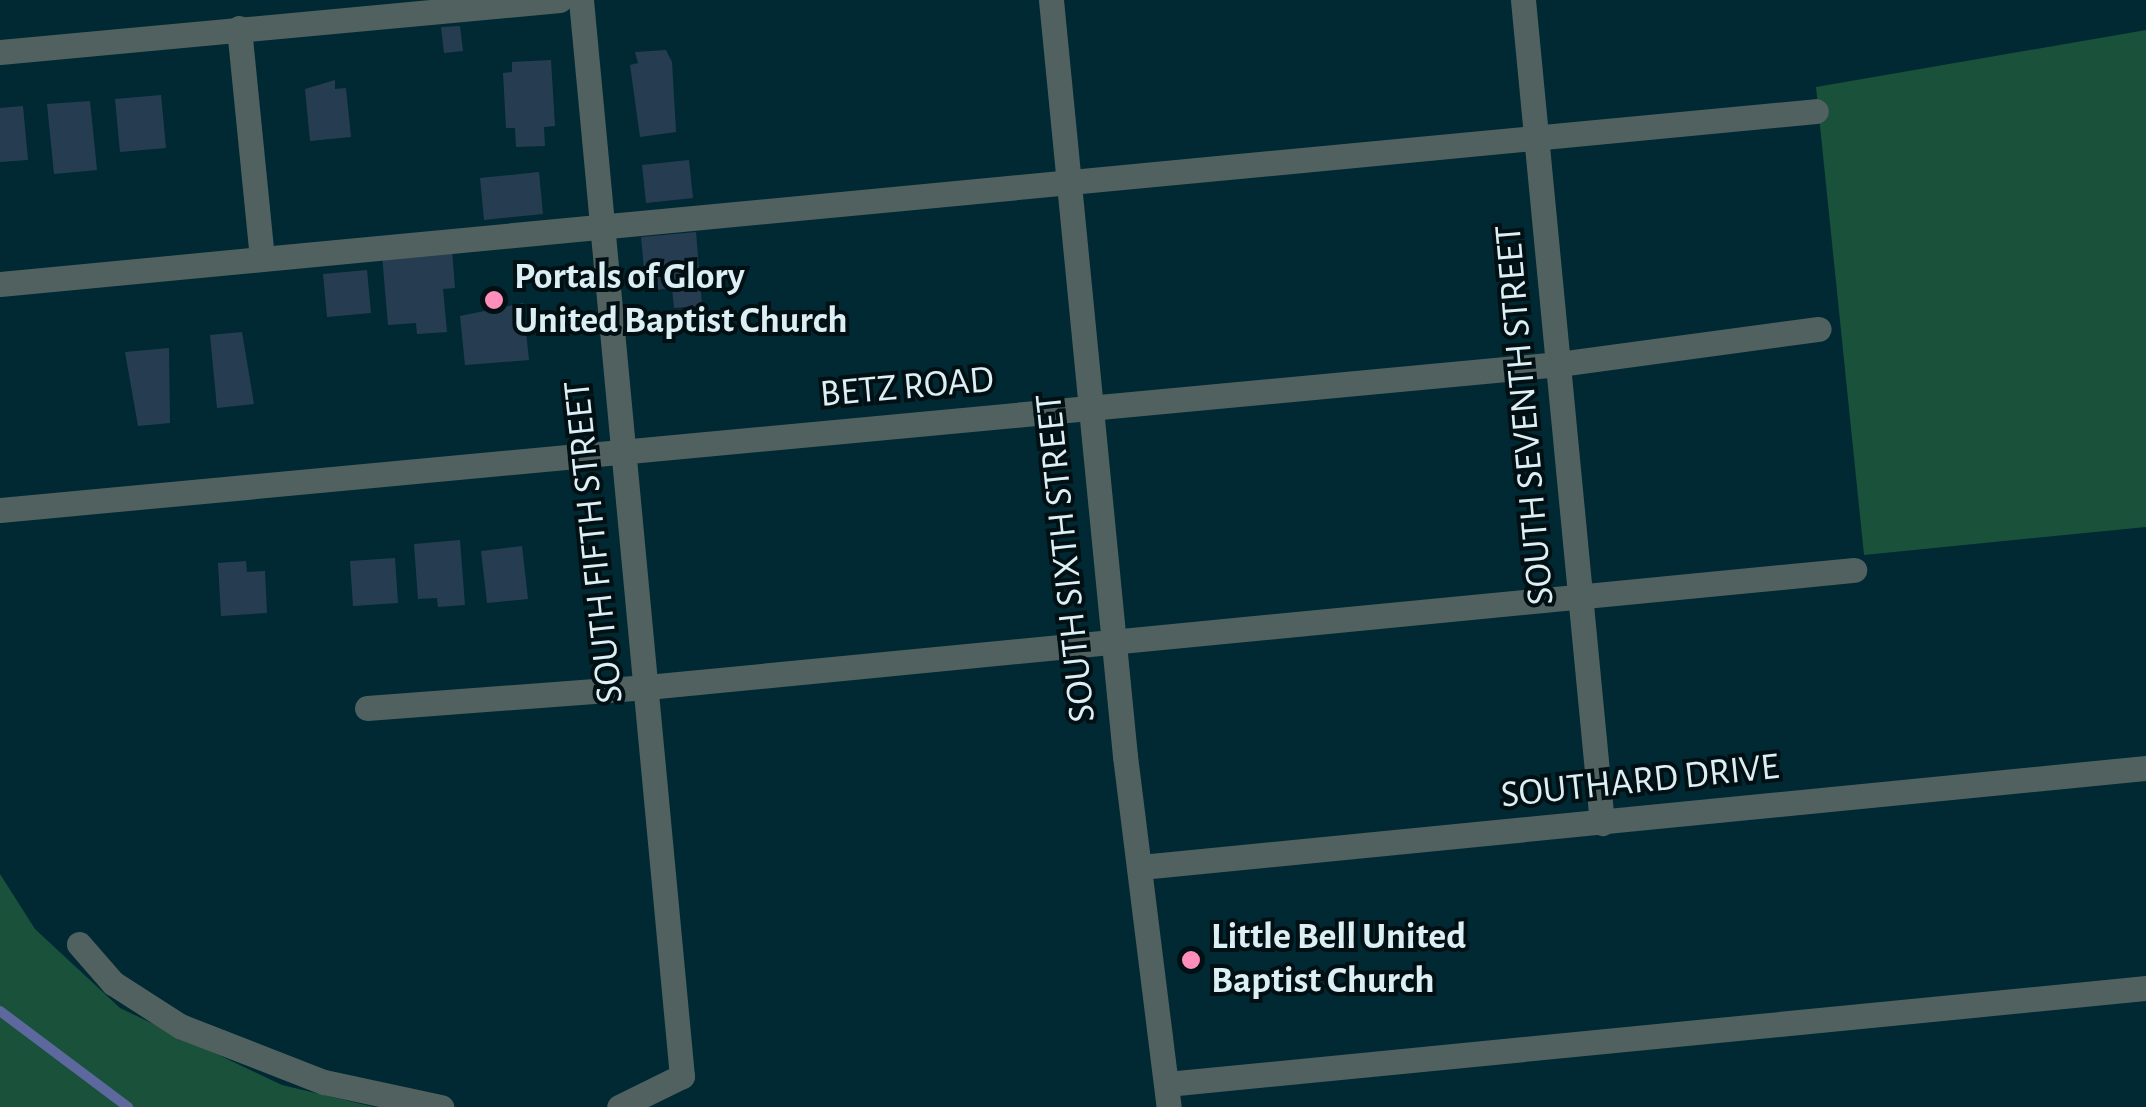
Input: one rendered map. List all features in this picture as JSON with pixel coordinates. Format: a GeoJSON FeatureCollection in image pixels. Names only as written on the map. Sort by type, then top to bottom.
{"type":"FeatureCollection","features":[{"type":"Feature","properties":{"kind":"street"},"geometry":{"type":"LineString","coordinates":[[0,52],[560,0]]}},
{"type":"Feature","properties":{"kind":"street","name":"SOUTH FIFTH STREET"},"geometry":{"type":"LineString","coordinates":[[581,0],[682,1076],[619,1107]]}},
{"type":"Feature","properties":{"kind":"street","name":"SOUTH SIXTH STREET"},"geometry":{"type":"LineString","coordinates":[[1051,0],[1113,644],[1168,1096]]}},
{"type":"Feature","properties":{"kind":"street","name":"SOUTH SEVENTH STREET"},"geometry":{"type":"LineString","coordinates":[[1523,0],[1602,824]]}},
{"type":"Feature","properties":{"kind":"street"},"geometry":{"type":"LineString","coordinates":[[239,28],[262,258]]}},
{"type":"Feature","properties":{"kind":"street"},"geometry":{"type":"LineString","coordinates":[[0,284],[1816,111]]}},
{"type":"Feature","properties":{"kind":"street","name":"BETZ ROAD"},"geometry":{"type":"LineString","coordinates":[[0,510],[1559,364],[1819,329]]}},
{"type":"Feature","properties":{"kind":"street"},"geometry":{"type":"LineString","coordinates":[[367,708],[648,687],[1581,601],[1854,570]]}},
{"type":"Feature","properties":{"kind":"street","name":"SOUTHARD DRIVE"},"geometry":{"type":"LineString","coordinates":[[1141,867],[2146,768]]}},
{"type":"Feature","properties":{"kind":"street"},"geometry":{"type":"LineString","coordinates":[[79,944],[113,983],[180,1026],[324,1082],[441,1107]]}},
{"type":"Feature","properties":{"kind":"street"},"geometry":{"type":"LineString","coordinates":[[1168,1096],[2146,988]]}},
{"type":"Feature","properties":{"kind":"green space"},"geometry":{"type":"Polygon","coordinates":[[[2146,30],[2146,527],[1864,555],[1816,87],[2146,30]]]}},
{"type":"Feature","properties":{"kind":"green space"},"geometry":{"type":"Polygon","coordinates":[[[0,874],[35,929],[120,1008],[282,1085],[374,1107],[0,1107],[0,874]]]}},
{"type":"Feature","properties":{"kind":"building"},"geometry":{"type":"Polygon","coordinates":[[[460,26],[463,51],[444,53],[441,27],[460,26]]]}},
{"type":"Feature","properties":{"kind":"building"},"geometry":{"type":"Polygon","coordinates":[[[666,50],[672,62],[676,132],[640,137],[630,65],[638,63],[635,52],[666,50]]]}},
{"type":"Feature","properties":{"kind":"building"},"geometry":{"type":"Polygon","coordinates":[[[551,60],[555,126],[544,127],[545,146],[516,147],[515,128],[506,128],[503,73],[512,72],[512,62],[551,60]]]}},
{"type":"Feature","properties":{"kind":"building"},"geometry":{"type":"Polygon","coordinates":[[[335,80],[335,89],[346,88],[351,137],[310,141],[305,89],[335,80]]]}},
{"type":"Feature","properties":{"kind":"building"},"geometry":{"type":"Polygon","coordinates":[[[161,95],[166,148],[120,152],[115,99],[161,95]]]}},
{"type":"Feature","properties":{"kind":"building"},"geometry":{"type":"Polygon","coordinates":[[[90,101],[97,170],[54,174],[47,104],[90,101]]]}},
{"type":"Feature","properties":{"kind":"building"},"geometry":{"type":"Polygon","coordinates":[[[23,106],[28,160],[0,162],[0,108],[23,106]]]}},
{"type":"Feature","properties":{"kind":"building"},"geometry":{"type":"Polygon","coordinates":[[[689,160],[693,198],[646,203],[642,165],[689,160]]]}},
{"type":"Feature","properties":{"kind":"building"},"geometry":{"type":"Polygon","coordinates":[[[539,172],[543,214],[484,220],[480,178],[539,172]]]}},
{"type":"Feature","properties":{"kind":"building"},"geometry":{"type":"Polygon","coordinates":[[[696,232],[702,306],[674,308],[672,288],[655,290],[654,268],[644,269],[641,237],[696,232]]]}},
{"type":"Feature","properties":{"kind":"building"},"geometry":{"type":"Polygon","coordinates":[[[452,249],[455,288],[443,289],[447,332],[417,334],[416,323],[388,325],[382,255],[452,249]]]}},
{"type":"Feature","properties":{"kind":"building"},"geometry":{"type":"Polygon","coordinates":[[[367,270],[371,313],[327,317],[323,274],[367,270]]]}},
{"type":"Feature","properties":{"kind":"building"},"geometry":{"type":"Polygon","coordinates":[[[523,303],[529,360],[465,365],[460,316],[523,303]]]}},
{"type":"Feature","properties":{"kind":"building"},"geometry":{"type":"Polygon","coordinates":[[[242,332],[254,404],[217,408],[210,335],[242,332]]]}},
{"type":"Feature","properties":{"kind":"building"},"geometry":{"type":"Polygon","coordinates":[[[169,348],[170,423],[138,426],[125,352],[169,348]]]}},
{"type":"Feature","properties":{"kind":"building"},"geometry":{"type":"Polygon","coordinates":[[[460,540],[465,605],[438,607],[437,598],[418,599],[414,544],[460,540]]]}},
{"type":"Feature","properties":{"kind":"building"},"geometry":{"type":"Polygon","coordinates":[[[522,546],[528,599],[487,603],[481,551],[522,546]]]}},
{"type":"Feature","properties":{"kind":"building"},"geometry":{"type":"Polygon","coordinates":[[[395,558],[398,603],[353,606],[350,561],[395,558]]]}},
{"type":"Feature","properties":{"kind":"building"},"geometry":{"type":"Polygon","coordinates":[[[246,561],[247,572],[265,571],[267,613],[221,616],[218,563],[246,561]]]}},
{"type":"Feature","properties":{"kind":"waterway"},"geometry":{"type":"LineString","coordinates":[[0,1011],[128,1107]]}},
{"type":"Feature","properties":{"kind":"place","name":"Portals of Glory United Baptist Church"},"geometry":{"type":"Point","coordinates":[494,300]}},
{"type":"Feature","properties":{"kind":"place","name":"Little Bell United Baptist Church"},"geometry":{"type":"Point","coordinates":[1191,960]}}]}
